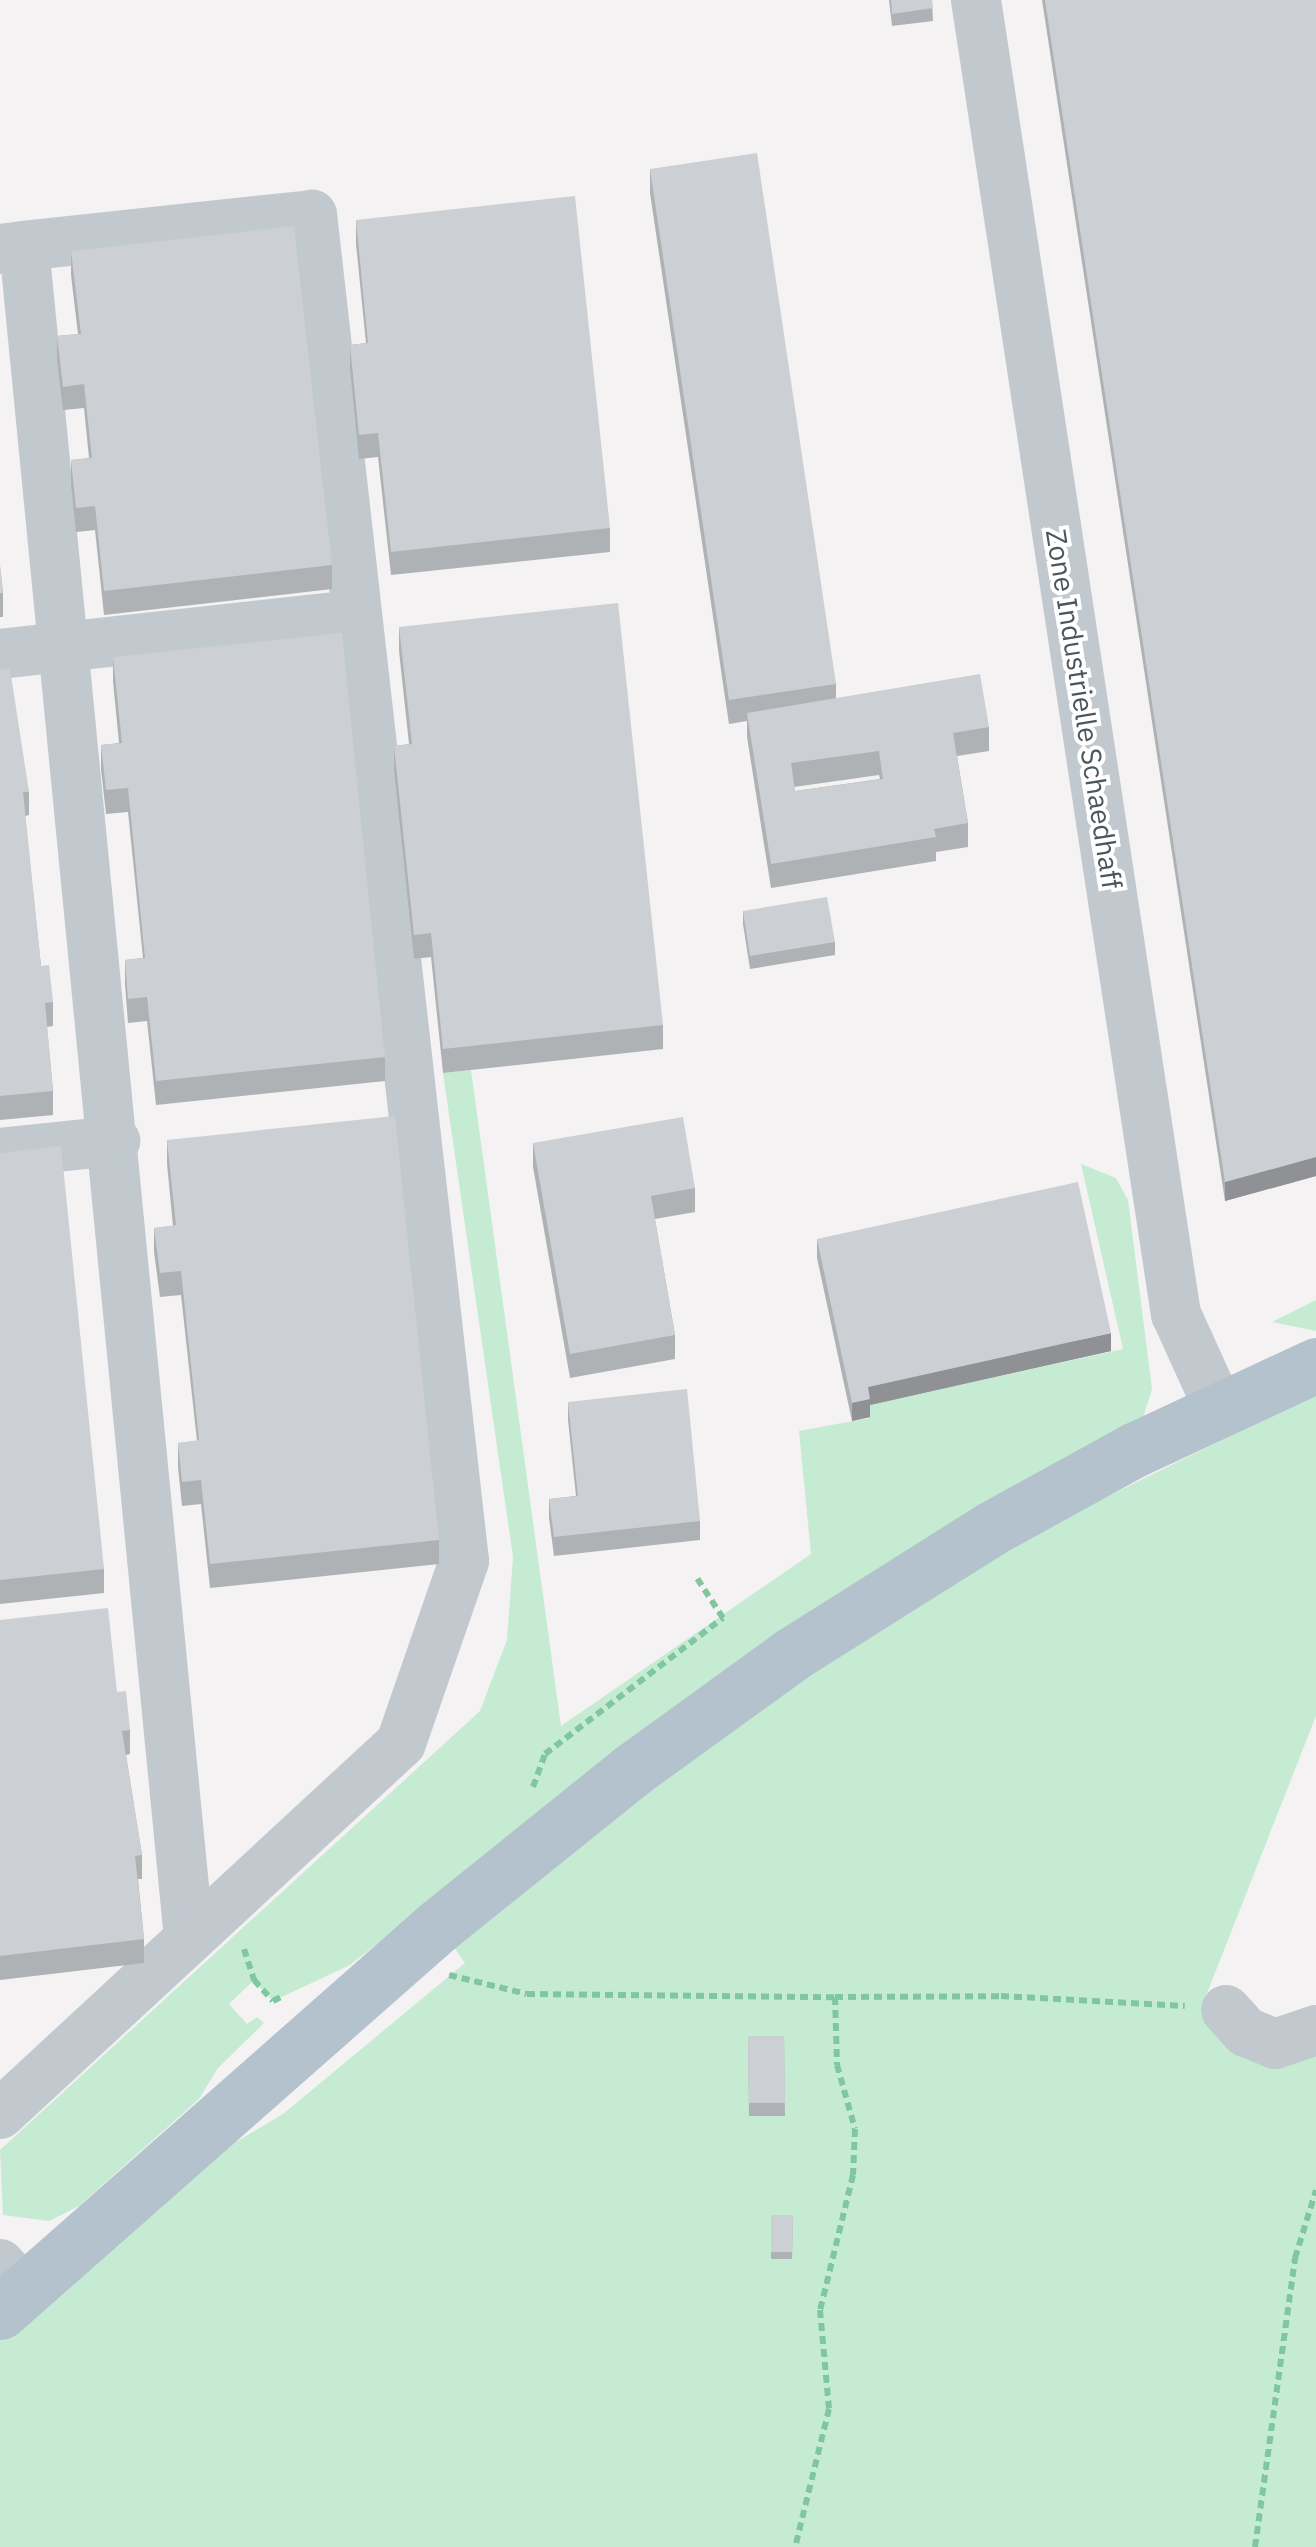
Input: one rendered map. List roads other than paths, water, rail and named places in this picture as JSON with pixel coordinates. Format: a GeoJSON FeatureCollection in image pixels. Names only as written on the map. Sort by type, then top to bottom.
{"type":"FeatureCollection","features":[{"type":"Feature","properties":{"kind":"main road"},"geometry":{"type":"LineString","coordinates":[[8,2289],[417,1944],[632,1770],[792,1654],[992,1528],[1219,1409],[1316,1366]]}},
{"type":"Feature","properties":{"kind":"lane","name":"Zone Industrielle Schaedhaff"},"geometry":{"type":"LineString","coordinates":[[976,0],[1176,1314],[1219,1409]]}},
{"type":"Feature","properties":{"kind":"lane"},"geometry":{"type":"LineString","coordinates":[[0,2114],[199,1930],[401,1743],[464,1561],[312,215],[12,248],[64,647],[199,1930]]}},
{"type":"Feature","properties":{"kind":"lane"},"geometry":{"type":"LineString","coordinates":[[0,654],[355,615]]}},
{"type":"Feature","properties":{"kind":"lane"},"geometry":{"type":"LineString","coordinates":[[0,1153],[115,1140]]}},
{"type":"Feature","properties":{"kind":"lane"},"geometry":{"type":"LineString","coordinates":[[1226,2010],[1246,2032],[1275,2044],[1316,2030]]}}]}
